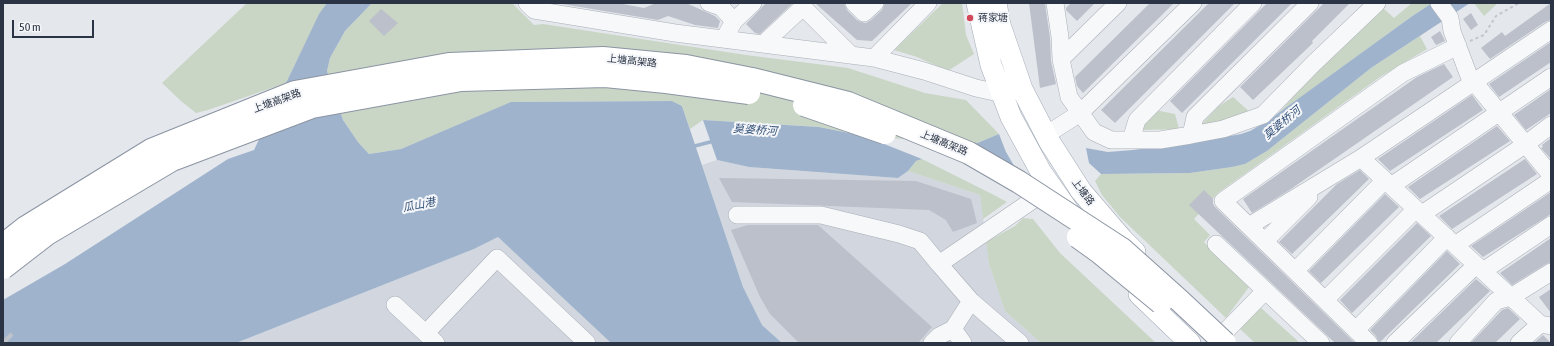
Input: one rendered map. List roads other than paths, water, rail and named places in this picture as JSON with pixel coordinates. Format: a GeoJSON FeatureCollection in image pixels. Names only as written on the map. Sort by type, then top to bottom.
{"type":"FeatureCollection","features":[{"type":"Feature","properties":{"kind":"highway","name":"上塘高架路"},"geometry":{"type":"LineString","coordinates":[[3,245],[26,227],[151,150],[295,92],[449,64],[603,58],[686,66],[752,79],[848,103],[969,153],[1019,182],[1122,249],[1220,341]]}},
{"type":"Feature","properties":{"kind":"highway","name":"上塘高架路"},"geometry":{"type":"LineString","coordinates":[[3,268],[47,234],[172,160],[312,107],[461,80],[605,76],[735,91],[805,105],[919,146],[984,177],[1051,218],[1099,252],[1161,303],[1220,341]]}},
{"type":"Feature","properties":{"kind":"main road"},"geometry":{"type":"LineString","coordinates":[[977,3],[991,65],[1012,117],[1041,172],[1083,231],[1103,254],[1144,299],[1190,343]]}},
{"type":"Feature","properties":{"kind":"main road","name":"上塘路"},"geometry":{"type":"LineString","coordinates":[[996,3],[1000,25],[1022,89],[1046,135],[1081,191],[1123,240],[1220,341]]}},
{"type":"Feature","properties":{"kind":"street"},"geometry":{"type":"LineString","coordinates":[[527,3],[534,10],[724,39],[874,58],[924,71],[976,88],[1002,94]]}},
{"type":"Feature","properties":{"kind":"street"},"geometry":{"type":"LineString","coordinates":[[709,3],[721,7],[734,21]]}},
{"type":"Feature","properties":{"kind":"street"},"geometry":{"type":"LineString","coordinates":[[724,39],[734,21],[753,3]]}},
{"type":"Feature","properties":{"kind":"street"},"geometry":{"type":"LineString","coordinates":[[854,3],[864,13],[874,3]]}},
{"type":"Feature","properties":{"kind":"street"},"geometry":{"type":"LineString","coordinates":[[874,58],[928,3]]}},
{"type":"Feature","properties":{"kind":"street"},"geometry":{"type":"LineString","coordinates":[[1054,3],[1060,37],[1061,59],[1068,97],[1094,132],[1111,140],[1160,140],[1191,135],[1223,129],[1264,115],[1314,63],[1377,3]]}},
{"type":"Feature","properties":{"kind":"street"},"geometry":{"type":"LineString","coordinates":[[1061,59],[1118,3]]}},
{"type":"Feature","properties":{"kind":"street"},"geometry":{"type":"LineString","coordinates":[[1046,135],[1080,113],[1193,3]]}},
{"type":"Feature","properties":{"kind":"street"},"geometry":{"type":"LineString","coordinates":[[1131,140],[1137,120],[1253,3]]}},
{"type":"Feature","properties":{"kind":"street"},"geometry":{"type":"LineString","coordinates":[[1191,135],[1195,117],[1310,3]]}},
{"type":"Feature","properties":{"kind":"street"},"geometry":{"type":"LineString","coordinates":[[1439,3],[1450,18],[1452,31],[1469,76],[1551,175]]}},
{"type":"Feature","properties":{"kind":"street"},"geometry":{"type":"LineString","coordinates":[[763,44],[803,7],[851,56]]}},
{"type":"Feature","properties":{"kind":"street"},"geometry":{"type":"LineString","coordinates":[[1249,226],[1361,158],[1551,30]]}},
{"type":"Feature","properties":{"kind":"street"},"geometry":{"type":"LineString","coordinates":[[1369,343],[1223,200],[1403,73],[1458,46]]}},
{"type":"Feature","properties":{"kind":"street"},"geometry":{"type":"LineString","coordinates":[[1295,271],[1388,183],[1500,113],[1551,77]]}},
{"type":"Feature","properties":{"kind":"street"},"geometry":{"type":"LineString","coordinates":[[1325,300],[1419,212],[1526,144],[1551,125]]}},
{"type":"Feature","properties":{"kind":"street"},"geometry":{"type":"LineString","coordinates":[[1361,158],[1510,297],[1546,325],[1519,343]]}},
{"type":"Feature","properties":{"kind":"street"},"geometry":{"type":"LineString","coordinates":[[1265,241],[1328,178]]}},
{"type":"Feature","properties":{"kind":"street"},"geometry":{"type":"LineString","coordinates":[[1356,330],[1451,241],[1551,180]]}},
{"type":"Feature","properties":{"kind":"street"},"geometry":{"type":"LineString","coordinates":[[939,264],[1052,187]]}},
{"type":"Feature","properties":{"kind":"street"},"geometry":{"type":"LineString","coordinates":[[736,215],[821,215],[899,234],[920,241],[971,301],[1020,343]]}},
{"type":"Feature","properties":{"kind":"street"},"geometry":{"type":"LineString","coordinates":[[1395,343],[1480,268],[1551,225]]}},
{"type":"Feature","properties":{"kind":"street"},"geometry":{"type":"LineString","coordinates":[[1216,244],[1321,343]]}},
{"type":"Feature","properties":{"kind":"street"},"geometry":{"type":"LineString","coordinates":[[395,305],[431,338],[497,258],[587,343]]}},
{"type":"Feature","properties":{"kind":"street"},"geometry":{"type":"LineString","coordinates":[[1458,343],[1496,301],[1510,297],[1551,272]]}},
{"type":"Feature","properties":{"kind":"street"},"geometry":{"type":"LineString","coordinates":[[1220,341],[1265,290]]}},
{"type":"Feature","properties":{"kind":"street"},"geometry":{"type":"LineString","coordinates":[[932,343],[939,336],[953,329],[971,301]]}},
{"type":"Feature","properties":{"kind":"street"},"geometry":{"type":"LineString","coordinates":[[953,329],[963,343]]}},
{"type":"Feature","properties":{"kind":"water","name":"瓜山港"},"geometry":{"type":"Polygon","coordinates":[[[327,3],[372,3],[345,31],[330,58],[327,71],[343,120],[358,142],[369,154],[401,149],[511,102],[672,101],[682,106],[743,287],[762,325],[782,343],[611,343],[498,237],[474,249],[236,343],[3,343],[3,300],[65,264],[228,159],[254,150],[319,14],[327,3]]]}},
{"type":"Feature","properties":{"kind":"water"},"geometry":{"type":"Polygon","coordinates":[[[1432,3],[1470,3],[1371,68],[1267,151],[1245,164],[1190,173],[1101,174],[1089,163],[1086,148],[1108,152],[1133,150],[1202,141],[1250,131],[1266,122],[1432,3]]]}},
{"type":"Feature","properties":{"kind":"water"},"geometry":{"type":"Polygon","coordinates":[[[703,120],[819,127],[864,136],[922,159],[916,161],[908,171],[898,178],[749,167],[717,160],[703,120]]]}},
{"type":"Feature","properties":{"kind":"water"},"geometry":{"type":"Polygon","coordinates":[[[999,134],[1006,152],[1016,169],[975,144],[999,134]]]}},
{"type":"Feature","properties":{"kind":"waterway","name":"莫婆桥河"},"geometry":{"type":"LineString","coordinates":[[691,147],[714,141]]}},
{"type":"Feature","properties":{"kind":"tunnel"},"geometry":{"type":"LineString","coordinates":[[3,340],[6,343]]}},
{"type":"Feature","properties":{"kind":"place","name":"蒋家塘"},"geometry":{"type":"Point","coordinates":[970,18]}}]}
